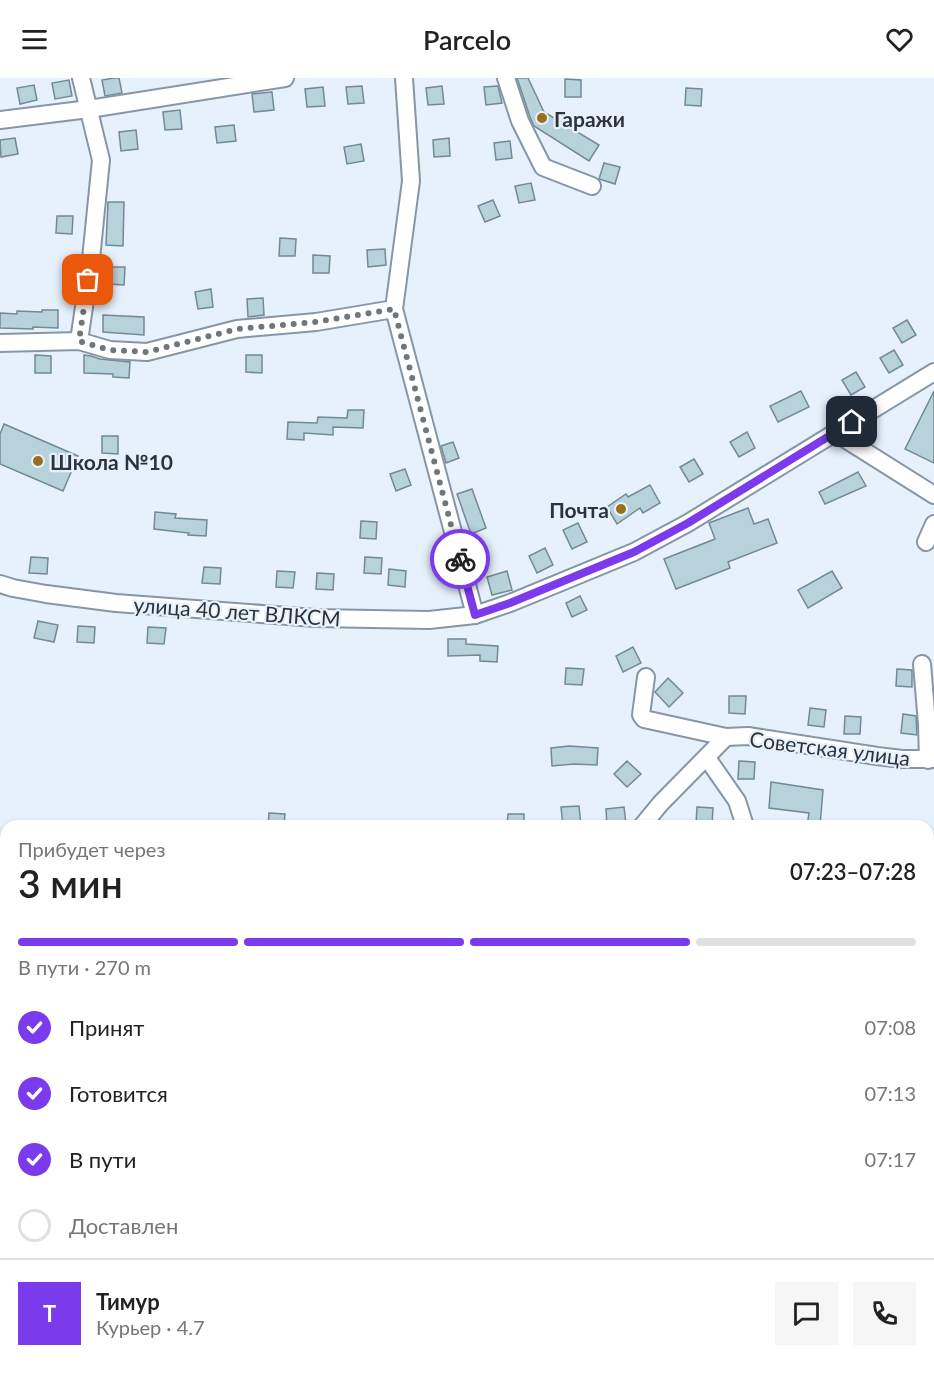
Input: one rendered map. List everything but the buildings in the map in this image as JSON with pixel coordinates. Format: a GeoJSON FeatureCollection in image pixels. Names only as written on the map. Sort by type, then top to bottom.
{"type":"FeatureCollection","features":[{"type":"Feature","properties":{"kind":"street"},"geometry":{"type":"LineString","coordinates":[[79,341],[91,259],[101,160],[81,78]]}},
{"type":"Feature","properties":{"kind":"street"},"geometry":{"type":"LineString","coordinates":[[0,120],[89,109],[285,78]]}},
{"type":"Feature","properties":{"kind":"street"},"geometry":{"type":"LineString","coordinates":[[404,78],[411,181],[394,309],[475,615]]}},
{"type":"Feature","properties":{"kind":"street"},"geometry":{"type":"LineString","coordinates":[[506,78],[520,121],[543,167],[592,186]]}},
{"type":"Feature","properties":{"kind":"street"},"geometry":{"type":"LineString","coordinates":[[0,343],[79,341],[110,350],[147,352],[237,329],[316,322],[394,309]]}},
{"type":"Feature","properties":{"kind":"street","name":"улица 40 лет ВЛКСМ"},"geometry":{"type":"LineString","coordinates":[[0,584],[46,594],[117,603],[315,618],[429,620],[475,615],[634,552],[688,523],[934,372]]}},
{"type":"Feature","properties":{"kind":"street"},"geometry":{"type":"LineString","coordinates":[[834,432],[934,495]]}},
{"type":"Feature","properties":{"kind":"street"},"geometry":{"type":"LineString","coordinates":[[926,543],[934,524]]}},
{"type":"Feature","properties":{"kind":"street"},"geometry":{"type":"LineString","coordinates":[[922,664],[931,760]]}},
{"type":"Feature","properties":{"kind":"street","name":"Советская улица"},"geometry":{"type":"LineString","coordinates":[[646,677],[641,715],[644,719],[726,737],[747,736],[877,756],[931,760]]}},
{"type":"Feature","properties":{"kind":"street"},"geometry":{"type":"LineString","coordinates":[[647,820],[726,737]]}},
{"type":"Feature","properties":{"kind":"street"},"geometry":{"type":"LineString","coordinates":[[707,758],[737,801],[743,820]]}},
{"type":"Feature","properties":{"kind":"way so far"},"geometry":{"type":"LineString","coordinates":[[88,280],[79,341],[110,350],[147,352],[237,329],[316,322],[394,309],[460,559]]}},
{"type":"Feature","properties":{"kind":"place","name":"Гаражи"},"geometry":{"type":"Point","coordinates":[542,118]}},
{"type":"Feature","properties":{"kind":"place","name":"Школа №10"},"geometry":{"type":"Point","coordinates":[38,461]}},
{"type":"Feature","properties":{"kind":"place","name":"Почта"},"geometry":{"type":"Point","coordinates":[621,509]}},
{"type":"Feature","properties":{"kind":"route"},"geometry":{"type":"LineString","coordinates":[[460,559],[475,615],[510,603],[634,552],[688,523],[852,422]]}}]}
